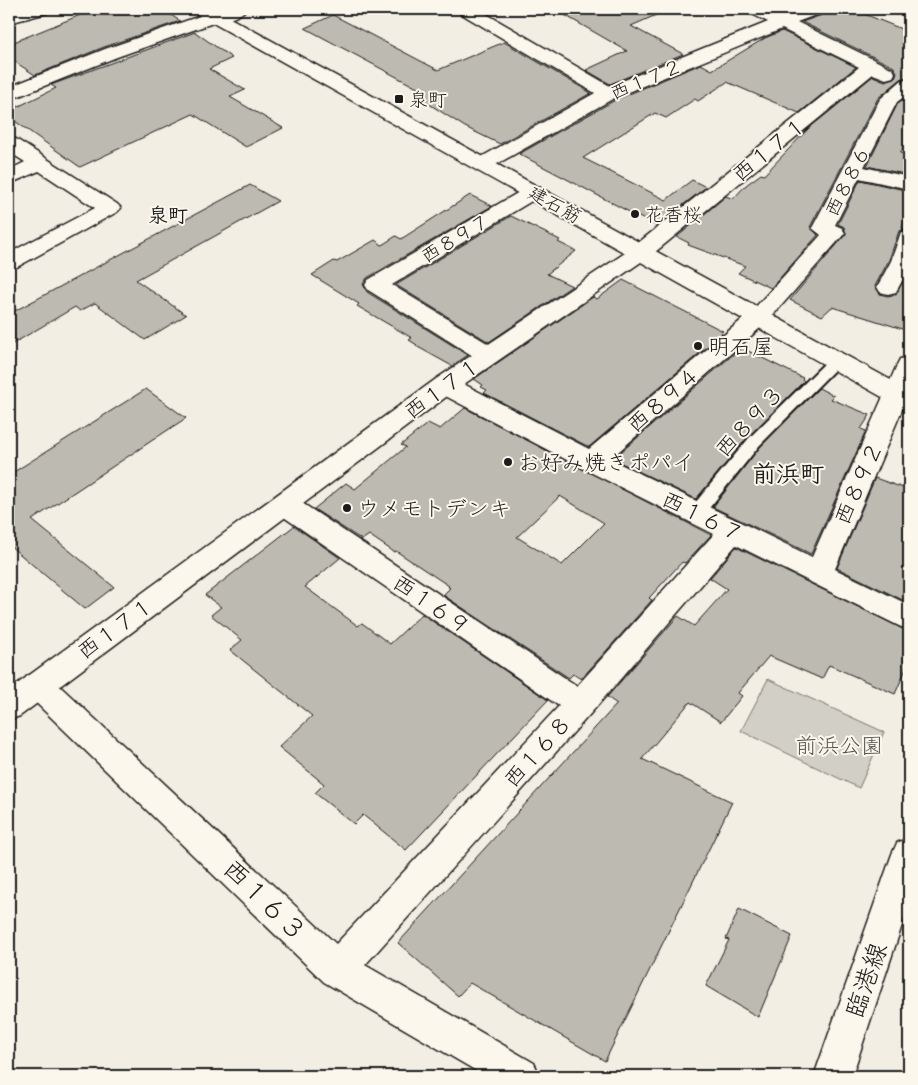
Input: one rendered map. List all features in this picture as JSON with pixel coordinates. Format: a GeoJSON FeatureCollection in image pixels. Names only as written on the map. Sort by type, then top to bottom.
{"type":"FeatureCollection","features":[{"type":"Feature","properties":{"kind":"street"},"geometry":{"type":"LineString","coordinates":[[9,18],[41,9]]}},
{"type":"Feature","properties":{"kind":"street"},"geometry":{"type":"LineString","coordinates":[[9,94],[63,70],[150,38],[207,13],[237,9]]}},
{"type":"Feature","properties":{"kind":"street"},"geometry":{"type":"LineString","coordinates":[[466,9],[609,93]]}},
{"type":"Feature","properties":{"kind":"street"},"geometry":{"type":"LineString","coordinates":[[756,9],[909,84]]}},
{"type":"Feature","properties":{"kind":"street","name":"西１７２"},"geometry":{"type":"LineString","coordinates":[[483,164],[609,93],[816,9]]}},
{"type":"Feature","properties":{"kind":"street","name":"建石筋"},"geometry":{"type":"LineString","coordinates":[[207,13],[903,397]]}},
{"type":"Feature","properties":{"kind":"street","name":"西１７１"},"geometry":{"type":"LineString","coordinates":[[9,707],[444,385],[641,252],[872,66]]}},
{"type":"Feature","properties":{"kind":"street","name":"西８８６"},"geometry":{"type":"LineString","coordinates":[[759,317],[834,233],[823,228],[889,99],[909,84]]}},
{"type":"Feature","properties":{"kind":"street"},"geometry":{"type":"LineString","coordinates":[[9,143],[110,208],[9,262]]}},
{"type":"Feature","properties":{"kind":"street"},"geometry":{"type":"LineString","coordinates":[[9,178],[40,163]]}},
{"type":"Feature","properties":{"kind":"street"},"geometry":{"type":"LineString","coordinates":[[852,171],[909,183]]}},
{"type":"Feature","properties":{"kind":"street","name":"西８９７"},"geometry":{"type":"LineString","coordinates":[[489,355],[376,285],[533,192]]}},
{"type":"Feature","properties":{"kind":"street"},"geometry":{"type":"LineString","coordinates":[[888,288],[902,261],[909,237]]}},
{"type":"Feature","properties":{"kind":"street","name":"西８９４"},"geometry":{"type":"LineString","coordinates":[[591,461],[759,317]]}},
{"type":"Feature","properties":{"kind":"street","name":"西８９２"},"geometry":{"type":"LineString","coordinates":[[818,573],[903,397],[909,365]]}},
{"type":"Feature","properties":{"kind":"street","name":"西１６７"},"geometry":{"type":"LineString","coordinates":[[444,385],[591,461],[909,618]]}},
{"type":"Feature","properties":{"kind":"street","name":"西１６９"},"geometry":{"type":"LineString","coordinates":[[284,504],[580,704]]}},
{"type":"Feature","properties":{"kind":"street","name":"西１６８"},"geometry":{"type":"LineString","coordinates":[[338,970],[580,704],[733,530]]}},
{"type":"Feature","properties":{"kind":"street","name":"西１６３"},"geometry":{"type":"LineString","coordinates":[[38,685],[338,970],[521,1076]]}},
{"type":"Feature","properties":{"kind":"street","name":"臨港線"},"geometry":{"type":"LineString","coordinates":[[833,1076],[909,854]]}},
{"type":"Feature","properties":{"kind":"lane","name":"西８９３"},"geometry":{"type":"LineString","coordinates":[[696,513],[754,442],[836,360]]}},
{"type":"Feature","properties":{"kind":"green space","name":"前浜公園"},"geometry":{"type":"Polygon","coordinates":[[[768,679],[884,732],[859,788],[741,731],[768,679]]]}},
{"type":"Feature","properties":{"kind":"building"},"geometry":{"type":"Polygon","coordinates":[[[95,9],[162,9],[180,21],[104,47],[35,75],[9,58],[9,44],[95,9]]]}},
{"type":"Feature","properties":{"kind":"building"},"geometry":{"type":"Polygon","coordinates":[[[554,9],[670,9],[631,26],[683,54],[610,84],[586,70],[627,51],[554,9]]]}},
{"type":"Feature","properties":{"kind":"building"},"geometry":{"type":"Polygon","coordinates":[[[825,9],[852,9],[909,32],[909,76],[901,79],[878,98],[810,227],[818,235],[771,288],[738,273],[745,266],[688,245],[689,243],[677,237],[726,196],[733,199],[746,185],[761,174],[764,175],[808,129],[873,76],[885,81],[895,78],[897,72],[894,67],[802,22],[822,15],[825,9]]]}},
{"type":"Feature","properties":{"kind":"building"},"geometry":{"type":"Polygon","coordinates":[[[333,15],[438,70],[504,42],[591,93],[500,144],[465,127],[415,95],[423,91],[305,28],[333,15]]]}},
{"type":"Feature","properties":{"kind":"building"},"geometry":{"type":"Polygon","coordinates":[[[782,31],[856,67],[799,113],[727,82],[698,101],[695,99],[666,118],[655,113],[583,158],[666,200],[692,180],[706,187],[656,226],[519,154],[617,99],[701,64],[712,70],[765,38],[782,31]]]}},
{"type":"Feature","properties":{"kind":"building"},"geometry":{"type":"Polygon","coordinates":[[[195,32],[232,58],[209,69],[245,90],[230,97],[283,128],[246,147],[193,114],[80,167],[9,117],[9,111],[56,88],[51,85],[195,32]]]}},
{"type":"Feature","properties":{"kind":"building"},"geometry":{"type":"Polygon","coordinates":[[[909,95],[909,136],[900,153],[909,155],[909,175],[867,166],[898,103],[909,95]]]}},
{"type":"Feature","properties":{"kind":"building"},"geometry":{"type":"Polygon","coordinates":[[[860,180],[909,191],[909,208],[902,228],[907,229],[899,231],[889,260],[875,286],[880,294],[888,296],[896,294],[909,271],[909,331],[832,307],[822,316],[790,300],[846,234],[844,227],[838,224],[860,180]]]}},
{"type":"Feature","properties":{"kind":"building"},"geometry":{"type":"Polygon","coordinates":[[[250,185],[278,201],[136,280],[186,315],[145,340],[95,303],[80,311],[75,307],[9,346],[9,314],[250,185]]]}},
{"type":"Feature","properties":{"kind":"building"},"geometry":{"type":"Polygon","coordinates":[[[470,195],[492,206],[367,278],[363,284],[367,292],[468,355],[452,366],[416,346],[409,340],[412,338],[357,306],[359,304],[312,275],[334,261],[337,262],[375,240],[382,245],[396,236],[401,239],[470,195]]]}},
{"type":"Feature","properties":{"kind":"building"},"geometry":{"type":"Polygon","coordinates":[[[511,216],[560,240],[558,242],[576,251],[547,274],[572,286],[489,342],[396,285],[511,216]]]}},
{"type":"Feature","properties":{"kind":"building"},"geometry":{"type":"Polygon","coordinates":[[[623,280],[723,331],[722,334],[589,447],[484,393],[487,390],[481,387],[483,385],[474,379],[593,297],[597,299],[623,280]]]}},
{"type":"Feature","properties":{"kind":"building"},"geometry":{"type":"Polygon","coordinates":[[[744,345],[749,347],[746,350],[803,378],[804,381],[748,437],[696,499],[613,459],[744,345]]]}},
{"type":"Feature","properties":{"kind":"building"},"geometry":{"type":"Polygon","coordinates":[[[819,388],[834,396],[831,399],[870,415],[861,429],[866,431],[811,554],[713,507],[760,447],[819,388]]]}},
{"type":"Feature","properties":{"kind":"building"},"geometry":{"type":"Polygon","coordinates":[[[146,389],[186,418],[32,520],[114,587],[85,609],[9,545],[9,475],[146,389]]]}},
{"type":"Feature","properties":{"kind":"building"},"geometry":{"type":"Polygon","coordinates":[[[465,408],[711,535],[685,563],[682,562],[649,598],[652,600],[581,679],[573,674],[569,678],[443,595],[450,588],[449,586],[369,535],[362,540],[314,509],[346,483],[355,489],[406,447],[401,445],[428,423],[440,429],[465,408]],[[560,496],[517,537],[562,565],[604,523],[560,496]]]}},
{"type":"Feature","properties":{"kind":"building"},"geometry":{"type":"Polygon","coordinates":[[[875,478],[909,490],[909,603],[837,568],[875,478]]]}},
{"type":"Feature","properties":{"kind":"building"},"geometry":{"type":"Polygon","coordinates":[[[294,526],[340,558],[305,587],[358,626],[362,623],[390,644],[422,614],[548,700],[406,850],[363,815],[354,824],[315,793],[324,784],[279,747],[312,716],[230,650],[242,640],[211,615],[221,607],[205,595],[294,526]]]}},
{"type":"Feature","properties":{"kind":"building"},"geometry":{"type":"Polygon","coordinates":[[[736,547],[909,632],[909,662],[895,694],[829,665],[822,679],[769,656],[738,693],[742,696],[721,722],[690,702],[642,759],[732,802],[605,1061],[470,983],[458,996],[398,943],[617,704],[607,697],[678,616],[694,626],[727,589],[710,578],[736,547]]]}},
{"type":"Feature","properties":{"kind":"building"},"geometry":{"type":"Polygon","coordinates":[[[739,909],[792,936],[758,1017],[706,986],[729,940],[726,939],[739,909]]]}},
{"type":"Feature","properties":{"kind":"place","name":"泉町"},"geometry":{"type":"Point","coordinates":[399,99]}},
{"type":"Feature","properties":{"kind":"place","name":"花香桜"},"geometry":{"type":"Point","coordinates":[635,214]}},
{"type":"Feature","properties":{"kind":"place","name":"明石屋"},"geometry":{"type":"Point","coordinates":[698,346]}},
{"type":"Feature","properties":{"kind":"place","name":"お好み焼きポパイ"},"geometry":{"type":"Point","coordinates":[508,462]}},
{"type":"Feature","properties":{"kind":"place","name":"ウメモトデンキ"},"geometry":{"type":"Point","coordinates":[347,508]}},
{"type":"Feature","properties":{"kind":"district","name":"泉町"},"geometry":{"type":"Point","coordinates":[168,215]}},
{"type":"Feature","properties":{"kind":"district","name":"前浜町"},"geometry":{"type":"Point","coordinates":[788,474]}}]}
